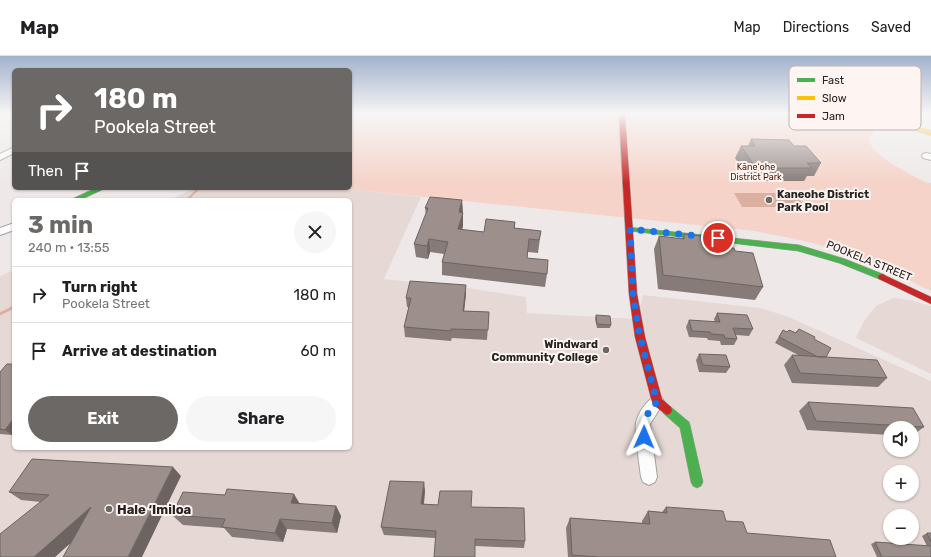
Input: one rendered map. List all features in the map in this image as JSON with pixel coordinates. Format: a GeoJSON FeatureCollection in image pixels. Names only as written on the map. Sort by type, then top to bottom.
{"type":"FeatureCollection","features":[{"type":"Feature","properties":{"kind":"street"},"geometry":{"type":"LineString","coordinates":[[624,137],[633,294],[640,337],[657,402],[686,425],[697,482]]}},
{"type":"Feature","properties":{"kind":"street"},"geometry":{"type":"LineString","coordinates":[[0,157],[12,151]]}},
{"type":"Feature","properties":{"kind":"street"},"geometry":{"type":"LineString","coordinates":[[79,198],[97,190]]}},
{"type":"Feature","properties":{"kind":"street"},"geometry":{"type":"LineString","coordinates":[[0,232],[12,227]]}},
{"type":"Feature","properties":{"kind":"street","name":"POOKELA STREET"},"geometry":{"type":"LineString","coordinates":[[630,229],[799,248],[842,261],[874,273],[931,301]]}},
{"type":"Feature","properties":{"kind":"street"},"geometry":{"type":"LineString","coordinates":[[649,477],[643,420],[657,402]]}},
{"type":"Feature","properties":{"kind":"shaded area","name":"Windward Community College"},"geometry":{"type":"Polygon","coordinates":[[[191,190],[352,190],[421,197],[384,279],[467,288],[526,297],[527,313],[637,319],[643,295],[760,308],[789,317],[931,381],[931,557],[0,557],[0,276],[12,271],[12,450],[352,450],[352,198],[173,198],[191,190]]]}},
{"type":"Feature","properties":{"kind":"shaded area","name":"Kaneohe District Park Pool"},"geometry":{"type":"Polygon","coordinates":[[[734,193],[795,193],[805,207],[742,207],[734,193]]]}},
{"type":"Feature","properties":{"kind":"shaded area"},"geometry":{"type":"Polygon","coordinates":[[[893,298],[910,300],[931,306],[931,374],[856,338],[864,321],[876,306],[893,298]]]}},
{"type":"Feature","properties":{"kind":"green space","name":"Kāneʻohe District Park"},"geometry":{"type":"Polygon","coordinates":[[[352,137],[870,137],[869,139],[871,145],[884,158],[927,183],[931,183],[931,291],[843,252],[792,238],[755,231],[352,189],[352,137]]]}},
{"type":"Feature","properties":{"kind":"building"},"geometry":{"type":"Polygon","coordinates":[[[751,139],[789,140],[794,146],[806,146],[821,163],[807,163],[812,168],[770,168],[766,164],[753,164],[741,146],[755,146],[751,139]]]}},
{"type":"Feature","properties":{"kind":"building"},"geometry":{"type":"Polygon","coordinates":[[[430,197],[462,200],[459,212],[463,213],[458,229],[484,232],[486,219],[515,222],[514,228],[541,231],[539,240],[529,239],[527,258],[548,260],[547,274],[442,262],[448,242],[429,239],[427,246],[414,244],[428,208],[425,208],[430,197]]]}},
{"type":"Feature","properties":{"kind":"building"},"geometry":{"type":"Polygon","coordinates":[[[684,234],[701,236],[703,242],[708,242],[709,245],[734,248],[735,251],[753,253],[763,287],[663,275],[659,236],[684,239],[684,234]]]}},
{"type":"Feature","properties":{"kind":"building"},"geometry":{"type":"Polygon","coordinates":[[[410,281],[466,285],[463,311],[489,312],[488,330],[451,329],[451,331],[404,327],[411,298],[406,298],[410,281]]]}},
{"type":"Feature","properties":{"kind":"building"},"geometry":{"type":"Polygon","coordinates":[[[717,313],[747,315],[753,329],[733,328],[737,339],[725,338],[724,335],[711,334],[710,332],[692,331],[689,320],[720,322],[717,313]]]}},
{"type":"Feature","properties":{"kind":"building"},"geometry":{"type":"Polygon","coordinates":[[[596,315],[610,316],[611,325],[597,324],[596,315]]]}},
{"type":"Feature","properties":{"kind":"building"},"geometry":{"type":"Polygon","coordinates":[[[799,329],[815,337],[814,339],[831,348],[826,357],[818,357],[779,337],[783,330],[787,332],[789,330],[796,333],[799,329]]]}},
{"type":"Feature","properties":{"kind":"building"},"geometry":{"type":"Polygon","coordinates":[[[699,354],[726,355],[730,367],[703,365],[699,354]]]}},
{"type":"Feature","properties":{"kind":"building"},"geometry":{"type":"Polygon","coordinates":[[[792,355],[877,360],[887,378],[800,373],[792,355]]]}},
{"type":"Feature","properties":{"kind":"building"},"geometry":{"type":"Polygon","coordinates":[[[7,364],[12,364],[12,421],[5,430],[0,429],[0,372],[7,364]]]}},
{"type":"Feature","properties":{"kind":"building"},"geometry":{"type":"Polygon","coordinates":[[[808,402],[913,408],[924,427],[919,427],[919,421],[883,421],[883,425],[816,421],[808,402]]]}},
{"type":"Feature","properties":{"kind":"building","name":"Hale ‘Imiloa"},"geometry":{"type":"Polygon","coordinates":[[[32,459],[173,467],[128,557],[63,557],[91,507],[34,557],[0,557],[0,534],[49,495],[9,492],[32,459]]]}},
{"type":"Feature","properties":{"kind":"building"},"geometry":{"type":"Polygon","coordinates":[[[390,481],[424,482],[421,504],[438,505],[440,491],[472,491],[471,507],[524,508],[525,541],[475,539],[475,557],[434,557],[436,531],[381,527],[390,481]]]}},
{"type":"Feature","properties":{"kind":"building"},"geometry":{"type":"Polygon","coordinates":[[[227,489],[294,494],[291,503],[336,506],[332,523],[280,519],[275,533],[222,527],[225,519],[172,515],[183,492],[225,495],[227,489]]]}},
{"type":"Feature","properties":{"kind":"building"},"geometry":{"type":"Polygon","coordinates":[[[666,507],[723,511],[726,521],[743,522],[747,533],[830,540],[836,557],[598,557],[572,555],[570,518],[650,524],[648,511],[667,513],[666,507]]]}},
{"type":"Feature","properties":{"kind":"building"},"geometry":{"type":"Polygon","coordinates":[[[927,533],[931,533],[931,542],[927,533]]]}},
{"type":"Feature","properties":{"kind":"building"},"geometry":{"type":"Polygon","coordinates":[[[875,542],[883,543],[883,545],[931,546],[931,557],[882,557],[875,542]]]}},
{"type":"Feature","properties":{"kind":"waterway"},"geometry":{"type":"LineString","coordinates":[[189,198],[197,190]]}},
{"type":"Feature","properties":{"kind":"waterway"},"geometry":{"type":"LineString","coordinates":[[0,314],[12,308]]}},
{"type":"Feature","properties":{"kind":"traffic: fast"},"geometry":{"type":"LineString","coordinates":[[79,198],[97,190]]}},
{"type":"Feature","properties":{"kind":"traffic: fast"},"geometry":{"type":"LineString","coordinates":[[630,229],[799,248],[842,261],[882,277]]}},
{"type":"Feature","properties":{"kind":"traffic: fast"},"geometry":{"type":"LineString","coordinates":[[667,410],[685,425],[697,482]]}},
{"type":"Feature","properties":{"kind":"traffic: jam"},"geometry":{"type":"LineString","coordinates":[[623,137],[633,294],[640,337],[657,402],[667,410]]}},
{"type":"Feature","properties":{"kind":"traffic: jam"},"geometry":{"type":"LineString","coordinates":[[882,277],[931,301]]}},
{"type":"Feature","properties":{"kind":"place","name":"Kaneohe District Park Pool"},"geometry":{"type":"Point","coordinates":[769,200]}},
{"type":"Feature","properties":{"kind":"place","name":"Windward Community College"},"geometry":{"type":"Point","coordinates":[606,350]}},
{"type":"Feature","properties":{"kind":"place","name":"Hale ‘Imiloa"},"geometry":{"type":"Point","coordinates":[109,509]}},
{"type":"Feature","properties":{"kind":"route"},"geometry":{"type":"LineString","coordinates":[[644,437],[643,420],[657,402],[640,337],[633,294],[630,229],[718,238]]}}]}
